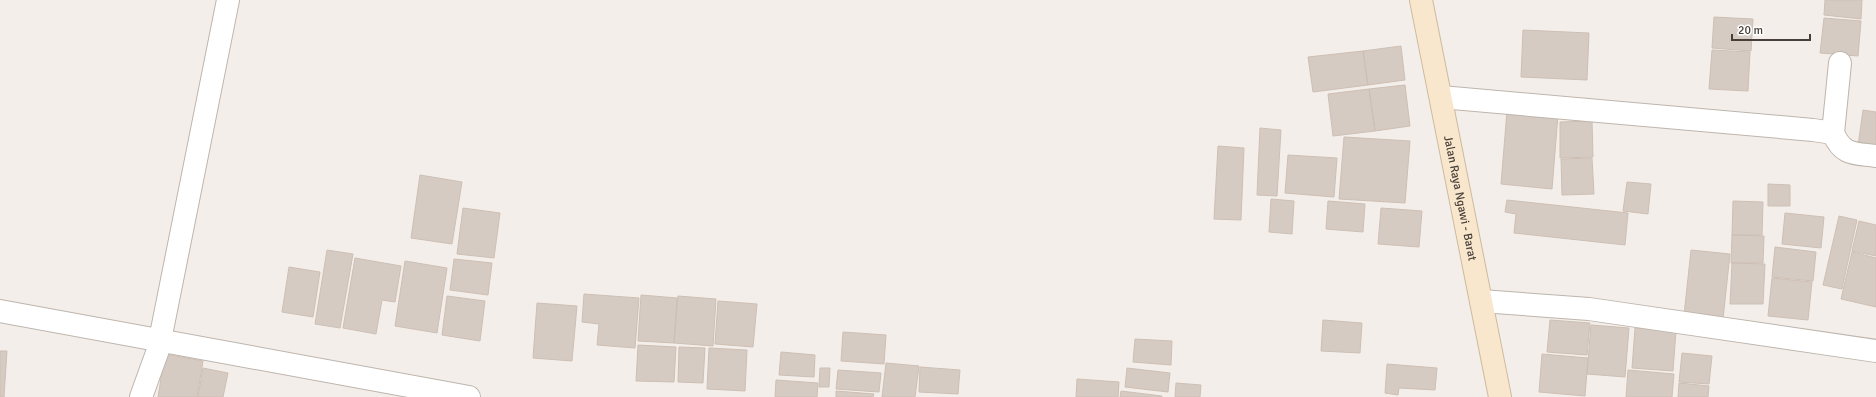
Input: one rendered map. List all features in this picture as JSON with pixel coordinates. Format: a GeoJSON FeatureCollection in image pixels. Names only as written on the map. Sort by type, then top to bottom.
{"type":"FeatureCollection","features":[{"type":"Feature","properties":{"kind":"main road","name":"Jalan Raya Ngawi - Barat"},"geometry":{"type":"LineString","coordinates":[[1421,0],[1500,397]]}},
{"type":"Feature","properties":{"kind":"street"},"geometry":{"type":"LineString","coordinates":[[140,397],[158,350],[228,0]]}},
{"type":"Feature","properties":{"kind":"street"},"geometry":{"type":"LineString","coordinates":[[1840,63],[1833,133],[1838,143],[1845,151],[1876,156]]}},
{"type":"Feature","properties":{"kind":"street"},"geometry":{"type":"LineString","coordinates":[[1441,97],[1833,133]]}},
{"type":"Feature","properties":{"kind":"street"},"geometry":{"type":"LineString","coordinates":[[1481,301],[1589,309],[1876,351]]}},
{"type":"Feature","properties":{"kind":"street"},"geometry":{"type":"LineString","coordinates":[[0,311],[160,339],[469,397]]}},
{"type":"Feature","properties":{"kind":"building"},"geometry":{"type":"Polygon","coordinates":[[[1825,0],[1862,0],[1861,19],[1824,15],[1825,0]]]}},
{"type":"Feature","properties":{"kind":"building"},"geometry":{"type":"Polygon","coordinates":[[[1714,17],[1753,19],[1751,51],[1712,48],[1714,17]]]}},
{"type":"Feature","properties":{"kind":"building"},"geometry":{"type":"Polygon","coordinates":[[[1824,18],[1861,21],[1858,56],[1820,53],[1824,18]]]}},
{"type":"Feature","properties":{"kind":"building"},"geometry":{"type":"Polygon","coordinates":[[[1523,30],[1589,33],[1587,80],[1521,77],[1523,30]]]}},
{"type":"Feature","properties":{"kind":"building"},"geometry":{"type":"Polygon","coordinates":[[[1401,46],[1405,80],[1368,85],[1363,51],[1401,46]]]}},
{"type":"Feature","properties":{"kind":"building"},"geometry":{"type":"Polygon","coordinates":[[[1712,50],[1750,52],[1748,91],[1709,89],[1712,50]]]}},
{"type":"Feature","properties":{"kind":"building"},"geometry":{"type":"Polygon","coordinates":[[[1363,51],[1368,85],[1313,92],[1308,57],[1363,51]]]}},
{"type":"Feature","properties":{"kind":"building"},"geometry":{"type":"Polygon","coordinates":[[[1405,85],[1410,126],[1375,131],[1369,89],[1405,85]]]}},
{"type":"Feature","properties":{"kind":"building"},"geometry":{"type":"Polygon","coordinates":[[[1369,89],[1375,131],[1333,136],[1328,94],[1369,89]]]}},
{"type":"Feature","properties":{"kind":"building"},"geometry":{"type":"Polygon","coordinates":[[[1863,110],[1876,112],[1876,155],[1857,153],[1863,110]]]}},
{"type":"Feature","properties":{"kind":"building"},"geometry":{"type":"Polygon","coordinates":[[[1507,111],[1558,115],[1552,189],[1501,184],[1507,111]]]}},
{"type":"Feature","properties":{"kind":"building"},"geometry":{"type":"Polygon","coordinates":[[[1592,121],[1593,157],[1560,158],[1560,122],[1592,121]]]}},
{"type":"Feature","properties":{"kind":"building"},"geometry":{"type":"Polygon","coordinates":[[[1260,128],[1281,130],[1277,196],[1257,195],[1260,128]]]}},
{"type":"Feature","properties":{"kind":"building"},"geometry":{"type":"Polygon","coordinates":[[[1344,137],[1410,141],[1405,203],[1339,199],[1344,137]]]}},
{"type":"Feature","properties":{"kind":"building"},"geometry":{"type":"Polygon","coordinates":[[[1218,146],[1244,148],[1241,220],[1214,219],[1218,146]]]}},
{"type":"Feature","properties":{"kind":"building"},"geometry":{"type":"Polygon","coordinates":[[[1288,155],[1337,158],[1334,197],[1285,193],[1288,155]]]}},
{"type":"Feature","properties":{"kind":"building"},"geometry":{"type":"Polygon","coordinates":[[[1592,158],[1594,194],[1562,195],[1561,159],[1592,158]]]}},
{"type":"Feature","properties":{"kind":"building"},"geometry":{"type":"Polygon","coordinates":[[[420,175],[462,182],[452,244],[411,238],[420,175]]]}},
{"type":"Feature","properties":{"kind":"building"},"geometry":{"type":"Polygon","coordinates":[[[1627,182],[1651,184],[1648,214],[1623,211],[1627,182]]]}},
{"type":"Feature","properties":{"kind":"building"},"geometry":{"type":"Polygon","coordinates":[[[1768,184],[1790,185],[1790,206],[1768,206],[1768,184]]]}},
{"type":"Feature","properties":{"kind":"building"},"geometry":{"type":"Polygon","coordinates":[[[1271,199],[1294,201],[1292,234],[1269,232],[1271,199]]]}},
{"type":"Feature","properties":{"kind":"building"},"geometry":{"type":"Polygon","coordinates":[[[1507,200],[1628,213],[1625,245],[1514,233],[1516,214],[1505,212],[1507,200]]]}},
{"type":"Feature","properties":{"kind":"building"},"geometry":{"type":"Polygon","coordinates":[[[1328,201],[1365,204],[1363,232],[1326,229],[1328,201]]]}},
{"type":"Feature","properties":{"kind":"building"},"geometry":{"type":"Polygon","coordinates":[[[1733,201],[1763,202],[1762,235],[1732,235],[1733,201]]]}},
{"type":"Feature","properties":{"kind":"building"},"geometry":{"type":"Polygon","coordinates":[[[463,208],[500,213],[494,258],[457,254],[463,208]]]}},
{"type":"Feature","properties":{"kind":"building"},"geometry":{"type":"Polygon","coordinates":[[[1381,208],[1422,211],[1419,247],[1378,244],[1381,208]]]}},
{"type":"Feature","properties":{"kind":"building"},"geometry":{"type":"Polygon","coordinates":[[[1785,213],[1824,217],[1821,248],[1782,244],[1785,213]]]}},
{"type":"Feature","properties":{"kind":"building"},"geometry":{"type":"Polygon","coordinates":[[[1839,216],[1857,220],[1842,289],[1823,285],[1839,216]]]}},
{"type":"Feature","properties":{"kind":"building"},"geometry":{"type":"Polygon","coordinates":[[[1859,221],[1876,225],[1876,256],[1852,251],[1859,221]]]}},
{"type":"Feature","properties":{"kind":"building"},"geometry":{"type":"Polygon","coordinates":[[[1732,235],[1764,236],[1763,263],[1731,263],[1732,235]]]}},
{"type":"Feature","properties":{"kind":"building"},"geometry":{"type":"Polygon","coordinates":[[[1775,247],[1816,252],[1813,281],[1772,277],[1775,247]]]}},
{"type":"Feature","properties":{"kind":"building"},"geometry":{"type":"Polygon","coordinates":[[[327,250],[353,254],[340,328],[315,324],[327,250]]]}},
{"type":"Feature","properties":{"kind":"building"},"geometry":{"type":"Polygon","coordinates":[[[1691,250],[1730,254],[1723,319],[1684,315],[1691,250]]]}},
{"type":"Feature","properties":{"kind":"building"},"geometry":{"type":"Polygon","coordinates":[[[1852,252],[1876,258],[1876,307],[1841,299],[1852,252]]]}},
{"type":"Feature","properties":{"kind":"building"},"geometry":{"type":"Polygon","coordinates":[[[355,258],[401,266],[395,302],[382,300],[376,334],[343,328],[355,258]]]}},
{"type":"Feature","properties":{"kind":"building"},"geometry":{"type":"Polygon","coordinates":[[[454,259],[492,263],[488,295],[450,290],[454,259]]]}},
{"type":"Feature","properties":{"kind":"building"},"geometry":{"type":"Polygon","coordinates":[[[405,261],[447,268],[437,333],[395,326],[405,261]]]}},
{"type":"Feature","properties":{"kind":"building"},"geometry":{"type":"Polygon","coordinates":[[[1732,263],[1765,264],[1763,304],[1730,304],[1732,263]]]}},
{"type":"Feature","properties":{"kind":"building"},"geometry":{"type":"Polygon","coordinates":[[[289,267],[320,272],[313,317],[282,312],[289,267]]]}},
{"type":"Feature","properties":{"kind":"building"},"geometry":{"type":"Polygon","coordinates":[[[1772,278],[1812,282],[1808,320],[1768,316],[1772,278]]]}},
{"type":"Feature","properties":{"kind":"building"},"geometry":{"type":"Polygon","coordinates":[[[584,294],[639,298],[635,348],[597,345],[599,324],[582,322],[584,294]]]}},
{"type":"Feature","properties":{"kind":"building"},"geometry":{"type":"Polygon","coordinates":[[[641,295],[677,298],[674,343],[638,341],[641,295]]]}},
{"type":"Feature","properties":{"kind":"building"},"geometry":{"type":"Polygon","coordinates":[[[447,296],[485,301],[480,341],[442,335],[447,296]]]}},
{"type":"Feature","properties":{"kind":"building"},"geometry":{"type":"Polygon","coordinates":[[[678,296],[716,299],[713,346],[674,343],[678,296]]]}},
{"type":"Feature","properties":{"kind":"building"},"geometry":{"type":"Polygon","coordinates":[[[718,301],[757,304],[753,347],[715,344],[718,301]]]}},
{"type":"Feature","properties":{"kind":"building"},"geometry":{"type":"Polygon","coordinates":[[[537,303],[577,306],[572,361],[533,358],[537,303]]]}},
{"type":"Feature","properties":{"kind":"building"},"geometry":{"type":"Polygon","coordinates":[[[1323,320],[1362,323],[1360,353],[1321,351],[1323,320]]]}},
{"type":"Feature","properties":{"kind":"building"},"geometry":{"type":"Polygon","coordinates":[[[1550,320],[1590,323],[1587,355],[1547,352],[1550,320]]]}},
{"type":"Feature","properties":{"kind":"building"},"geometry":{"type":"Polygon","coordinates":[[[1591,325],[1629,328],[1625,377],[1587,374],[1591,325]]]}},
{"type":"Feature","properties":{"kind":"building"},"geometry":{"type":"Polygon","coordinates":[[[1635,328],[1676,331],[1673,371],[1632,368],[1635,328]]]}},
{"type":"Feature","properties":{"kind":"building"},"geometry":{"type":"Polygon","coordinates":[[[843,332],[886,335],[884,364],[841,361],[843,332]]]}},
{"type":"Feature","properties":{"kind":"building"},"geometry":{"type":"Polygon","coordinates":[[[1135,339],[1172,341],[1171,365],[1133,362],[1135,339]]]}},
{"type":"Feature","properties":{"kind":"building"},"geometry":{"type":"Polygon","coordinates":[[[638,345],[676,347],[674,382],[636,381],[638,345]]]}},
{"type":"Feature","properties":{"kind":"building"},"geometry":{"type":"Polygon","coordinates":[[[679,347],[705,348],[703,383],[678,382],[679,347]]]}},
{"type":"Feature","properties":{"kind":"building"},"geometry":{"type":"Polygon","coordinates":[[[709,348],[747,350],[745,391],[707,389],[709,348]]]}},
{"type":"Feature","properties":{"kind":"building"},"geometry":{"type":"Polygon","coordinates":[[[0,351],[7,351],[4,397],[0,397],[0,351]]]}},
{"type":"Feature","properties":{"kind":"building"},"geometry":{"type":"Polygon","coordinates":[[[781,352],[815,355],[814,377],[779,375],[781,352]]]}},
{"type":"Feature","properties":{"kind":"building"},"geometry":{"type":"Polygon","coordinates":[[[1682,353],[1712,356],[1709,384],[1679,382],[1682,353]]]}},
{"type":"Feature","properties":{"kind":"building"},"geometry":{"type":"Polygon","coordinates":[[[165,354],[203,361],[197,397],[158,397],[165,354]]]}},
{"type":"Feature","properties":{"kind":"building"},"geometry":{"type":"Polygon","coordinates":[[[1542,354],[1588,358],[1585,396],[1539,392],[1542,354]]]}},
{"type":"Feature","properties":{"kind":"building"},"geometry":{"type":"Polygon","coordinates":[[[886,363],[919,366],[915,397],[882,397],[886,363]]]}},
{"type":"Feature","properties":{"kind":"building"},"geometry":{"type":"Polygon","coordinates":[[[1387,364],[1437,368],[1435,390],[1399,388],[1398,395],[1385,393],[1387,364]]]}},
{"type":"Feature","properties":{"kind":"building"},"geometry":{"type":"Polygon","coordinates":[[[920,367],[960,370],[958,394],[919,392],[920,367]]]}},
{"type":"Feature","properties":{"kind":"building"},"geometry":{"type":"Polygon","coordinates":[[[203,368],[228,373],[223,397],[198,397],[203,368]]]}},
{"type":"Feature","properties":{"kind":"building"},"geometry":{"type":"Polygon","coordinates":[[[820,368],[830,368],[829,387],[819,387],[820,368]]]}},
{"type":"Feature","properties":{"kind":"building"},"geometry":{"type":"Polygon","coordinates":[[[1127,368],[1170,373],[1168,392],[1125,387],[1127,368]]]}},
{"type":"Feature","properties":{"kind":"building"},"geometry":{"type":"Polygon","coordinates":[[[838,370],[881,373],[879,392],[836,389],[838,370]]]}},
{"type":"Feature","properties":{"kind":"building"},"geometry":{"type":"Polygon","coordinates":[[[1628,370],[1674,374],[1672,397],[1626,397],[1628,370]]]}},
{"type":"Feature","properties":{"kind":"building"},"geometry":{"type":"Polygon","coordinates":[[[1077,379],[1119,382],[1118,397],[1076,397],[1077,379]]]}},
{"type":"Feature","properties":{"kind":"building"},"geometry":{"type":"Polygon","coordinates":[[[776,380],[818,383],[817,397],[775,397],[776,380]]]}},
{"type":"Feature","properties":{"kind":"building"},"geometry":{"type":"Polygon","coordinates":[[[1176,383],[1201,385],[1200,397],[1175,397],[1176,383]]]}},
{"type":"Feature","properties":{"kind":"building"},"geometry":{"type":"Polygon","coordinates":[[[1679,383],[1709,386],[1708,397],[1678,397],[1679,383]]]}},
{"type":"Feature","properties":{"kind":"building"},"geometry":{"type":"Polygon","coordinates":[[[836,391],[874,394],[873,397],[836,397],[836,391]]]}},
{"type":"Feature","properties":{"kind":"building"},"geometry":{"type":"Polygon","coordinates":[[[1121,391],[1162,396],[1162,397],[1120,397],[1121,391]]]}}]}
